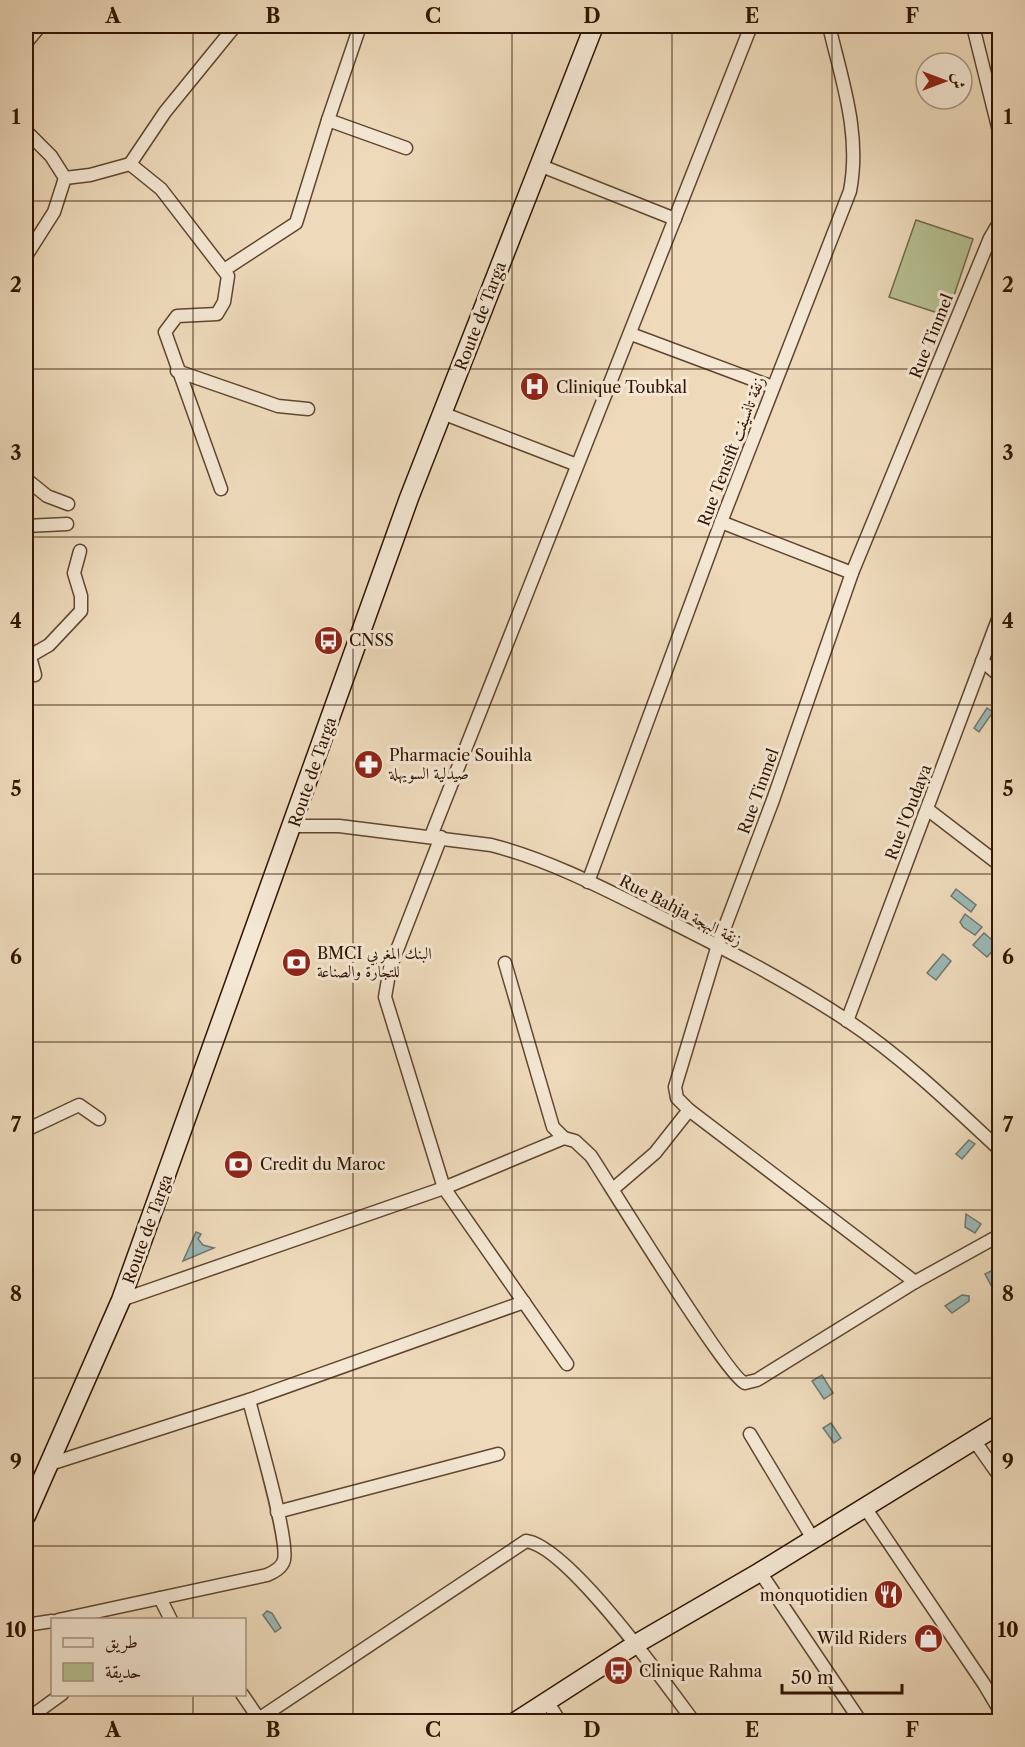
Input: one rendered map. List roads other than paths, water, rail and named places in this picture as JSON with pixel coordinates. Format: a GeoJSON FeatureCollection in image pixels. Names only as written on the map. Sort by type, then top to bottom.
{"type":"FeatureCollection","features":[{"type":"Feature","properties":{"kind":"main road","name":"Route de Targa"},"geometry":{"type":"LineString","coordinates":[[26,1516],[121,1300],[409,498],[594,26]]}},
{"type":"Feature","properties":{"kind":"main road"},"geometry":{"type":"LineString","coordinates":[[515,1722],[636,1644],[760,1572],[999,1425]]}},
{"type":"Feature","properties":{"kind":"street"},"geometry":{"type":"LineString","coordinates":[[26,43],[40,26]]}},
{"type":"Feature","properties":{"kind":"street"},"geometry":{"type":"LineString","coordinates":[[65,178],[90,175],[130,164],[165,112],[235,26]]}},
{"type":"Feature","properties":{"kind":"street"},"geometry":{"type":"LineString","coordinates":[[224,270],[296,223],[360,26]]}},
{"type":"Feature","properties":{"kind":"street"},"geometry":{"type":"LineString","coordinates":[[567,1364],[444,1188],[385,997],[390,968],[436,837],[577,465],[631,334],[751,26]]}},
{"type":"Feature","properties":{"kind":"street","name":"Rue Tensift زنقة تانسيفت"},"geometry":{"type":"LineString","coordinates":[[588,882],[721,522],[850,191],[854,171],[852,122],[829,26]]}},
{"type":"Feature","properties":{"kind":"street"},"geometry":{"type":"LineString","coordinates":[[974,26],[999,135]]}},
{"type":"Feature","properties":{"kind":"street"},"geometry":{"type":"LineString","coordinates":[[328,120],[406,148]]}},
{"type":"Feature","properties":{"kind":"street"},"geometry":{"type":"LineString","coordinates":[[26,131],[51,156],[65,178]]}},
{"type":"Feature","properties":{"kind":"street"},"geometry":{"type":"LineString","coordinates":[[130,164],[161,189],[228,276],[224,302],[217,314],[177,316],[165,332],[221,489]]}},
{"type":"Feature","properties":{"kind":"street"},"geometry":{"type":"LineString","coordinates":[[539,165],[675,219]]}},
{"type":"Feature","properties":{"kind":"street"},"geometry":{"type":"LineString","coordinates":[[26,256],[54,212],[65,178]]}},
{"type":"Feature","properties":{"kind":"street","name":"Rue Tinmel"},"geometry":{"type":"LineString","coordinates":[[915,1282],[689,1110],[677,1098],[675,1087],[718,945],[773,800],[852,573],[990,237],[999,221]]}},
{"type":"Feature","properties":{"kind":"street"},"geometry":{"type":"LineString","coordinates":[[631,334],[773,387]]}},
{"type":"Feature","properties":{"kind":"street"},"geometry":{"type":"LineString","coordinates":[[177,371],[278,406],[308,409]]}},
{"type":"Feature","properties":{"kind":"street"},"geometry":{"type":"LineString","coordinates":[[442,413],[577,465]]}},
{"type":"Feature","properties":{"kind":"street"},"geometry":{"type":"LineString","coordinates":[[26,479],[47,496],[68,504]]}},
{"type":"Feature","properties":{"kind":"street"},"geometry":{"type":"LineString","coordinates":[[721,522],[852,573]]}},
{"type":"Feature","properties":{"kind":"street"},"geometry":{"type":"LineString","coordinates":[[26,526],[67,524]]}},
{"type":"Feature","properties":{"kind":"street"},"geometry":{"type":"LineString","coordinates":[[30,656],[49,645],[81,611],[81,596],[74,573],[80,551]]}},
{"type":"Feature","properties":{"kind":"street","name":"Rue l'Oudaya"},"geometry":{"type":"LineString","coordinates":[[848,1021],[999,614]]}},
{"type":"Feature","properties":{"kind":"street"},"geometry":{"type":"LineString","coordinates":[[26,642],[35,675]]}},
{"type":"Feature","properties":{"kind":"street"},"geometry":{"type":"LineString","coordinates":[[982,661],[999,676]]}},
{"type":"Feature","properties":{"kind":"street"},"geometry":{"type":"LineString","coordinates":[[927,809],[999,865]]}},
{"type":"Feature","properties":{"kind":"street","name":"Rue Bahja زنقة البهجة"},"geometry":{"type":"LineString","coordinates":[[293,826],[339,826],[436,837],[512,850],[588,882],[718,945],[848,1021],[964,1116],[999,1150]]}},
{"type":"Feature","properties":{"kind":"street"},"geometry":{"type":"LineString","coordinates":[[505,963],[553,1127],[564,1138],[583,1147],[739,1382],[757,1380],[915,1282],[999,1235]]}},
{"type":"Feature","properties":{"kind":"street"},"geometry":{"type":"LineString","coordinates":[[26,1130],[79,1105],[99,1119]]}},
{"type":"Feature","properties":{"kind":"street"},"geometry":{"type":"LineString","coordinates":[[613,1189],[655,1153],[689,1110]]}},
{"type":"Feature","properties":{"kind":"street"},"geometry":{"type":"LineString","coordinates":[[121,1300],[444,1188],[564,1138]]}},
{"type":"Feature","properties":{"kind":"street"},"geometry":{"type":"LineString","coordinates":[[50,1464],[249,1400],[524,1302]]}},
{"type":"Feature","properties":{"kind":"street"},"geometry":{"type":"LineString","coordinates":[[74,1618],[276,1571],[285,1557],[277,1512],[249,1400]]}},
{"type":"Feature","properties":{"kind":"street"},"geometry":{"type":"LineString","coordinates":[[750,1434],[813,1539]]}},
{"type":"Feature","properties":{"kind":"street"},"geometry":{"type":"LineString","coordinates":[[974,1440],[999,1478]]}},
{"type":"Feature","properties":{"kind":"street"},"geometry":{"type":"LineString","coordinates":[[277,1512],[498,1454]]}},
{"type":"Feature","properties":{"kind":"street"},"geometry":{"type":"LineString","coordinates":[[864,1506],[984,1684],[999,1711]]}},
{"type":"Feature","properties":{"kind":"street"},"geometry":{"type":"LineString","coordinates":[[243,1696],[258,1720],[526,1541],[547,1548],[636,1644],[694,1722]]}},
{"type":"Feature","properties":{"kind":"street"},"geometry":{"type":"LineString","coordinates":[[760,1572],[861,1722]]}},
{"type":"Feature","properties":{"kind":"street"},"geometry":{"type":"LineString","coordinates":[[159,1598],[170,1618]]}},
{"type":"Feature","properties":{"kind":"street"},"geometry":{"type":"LineString","coordinates":[[26,1625],[51,1621]]}},
{"type":"Feature","properties":{"kind":"street"},"geometry":{"type":"LineString","coordinates":[[26,1720],[61,1696]]}},
{"type":"Feature","properties":{"kind":"street"},"geometry":{"type":"LineString","coordinates":[[547,1701],[560,1722]]}},
{"type":"Feature","properties":{"kind":"water"},"geometry":{"type":"Polygon","coordinates":[[[987,708],[993,712],[979,732],[974,728],[987,708]]]}},
{"type":"Feature","properties":{"kind":"water"},"geometry":{"type":"Polygon","coordinates":[[[956,889],[976,905],[971,912],[951,896],[956,889]]]}},
{"type":"Feature","properties":{"kind":"water"},"geometry":{"type":"Polygon","coordinates":[[[965,914],[982,927],[975,935],[963,927],[960,922],[965,914]]]}},
{"type":"Feature","properties":{"kind":"water"},"geometry":{"type":"Polygon","coordinates":[[[984,933],[998,945],[987,957],[973,945],[984,933]]]}},
{"type":"Feature","properties":{"kind":"water"},"geometry":{"type":"Polygon","coordinates":[[[943,954],[951,961],[936,980],[927,973],[943,954]]]}},
{"type":"Feature","properties":{"kind":"water"},"geometry":{"type":"Polygon","coordinates":[[[969,1140],[975,1144],[962,1159],[956,1154],[969,1140]]]}},
{"type":"Feature","properties":{"kind":"water"},"geometry":{"type":"Polygon","coordinates":[[[966,1214],[981,1224],[975,1233],[965,1227],[966,1214]]]}},
{"type":"Feature","properties":{"kind":"water"},"geometry":{"type":"Polygon","coordinates":[[[196,1232],[201,1234],[198,1239],[203,1245],[214,1248],[183,1261],[196,1232]]]}},
{"type":"Feature","properties":{"kind":"water"},"geometry":{"type":"Polygon","coordinates":[[[999,1267],[999,1286],[993,1289],[985,1274],[999,1267]]]}},
{"type":"Feature","properties":{"kind":"water"},"geometry":{"type":"Polygon","coordinates":[[[962,1295],[969,1296],[969,1301],[952,1313],[945,1306],[962,1295]]]}},
{"type":"Feature","properties":{"kind":"water"},"geometry":{"type":"Polygon","coordinates":[[[822,1375],[833,1393],[824,1399],[812,1381],[822,1375]]]}},
{"type":"Feature","properties":{"kind":"water"},"geometry":{"type":"Polygon","coordinates":[[[831,1423],[841,1438],[834,1443],[823,1428],[831,1423]]]}},
{"type":"Feature","properties":{"kind":"water"},"geometry":{"type":"Polygon","coordinates":[[[267,1611],[272,1613],[281,1628],[275,1632],[263,1615],[267,1611]]]}},
{"type":"Feature","properties":{"kind":"place","name":"Clinique Toubkal"},"geometry":{"type":"Point","coordinates":[535,387]}},
{"type":"Feature","properties":{"kind":"place","name":"CNSS"},"geometry":{"type":"Point","coordinates":[328,640]}},
{"type":"Feature","properties":{"kind":"place","name":"Pharmacie Souihla صيدلية السويهلة"},"geometry":{"type":"Point","coordinates":[368,764]}},
{"type":"Feature","properties":{"kind":"place","name":"BMCI البنك المغربي للتجارة والصناعة"},"geometry":{"type":"Point","coordinates":[296,962]}},
{"type":"Feature","properties":{"kind":"place","name":"Credit du Maroc"},"geometry":{"type":"Point","coordinates":[239,1164]}},
{"type":"Feature","properties":{"kind":"place","name":"monquotidien"},"geometry":{"type":"Point","coordinates":[889,1595]}},
{"type":"Feature","properties":{"kind":"place","name":"Wild Riders"},"geometry":{"type":"Point","coordinates":[928,1638]}},
{"type":"Feature","properties":{"kind":"place","name":"Clinique Rahma"},"geometry":{"type":"Point","coordinates":[618,1671]}}]}
